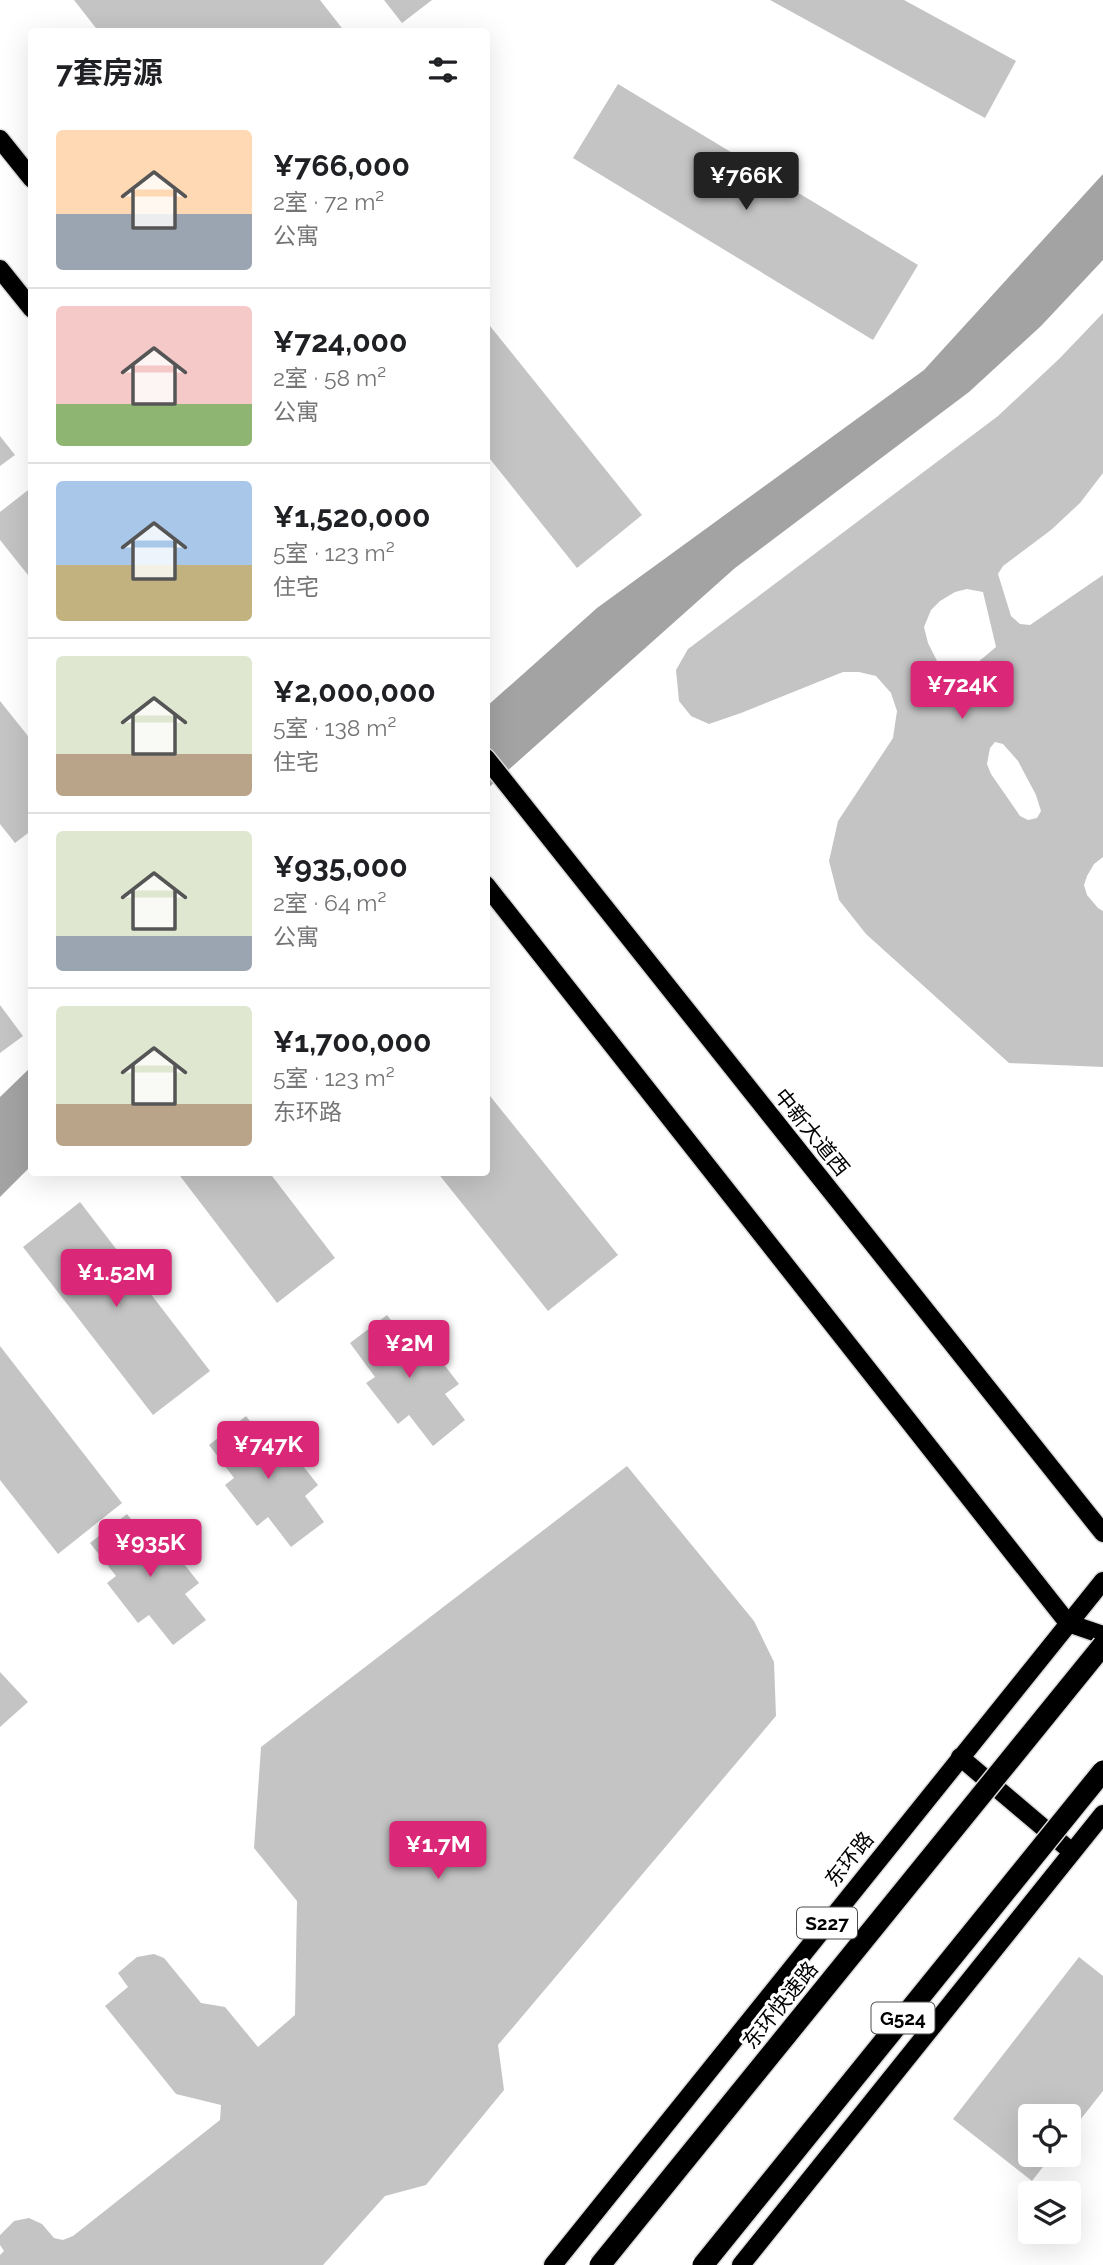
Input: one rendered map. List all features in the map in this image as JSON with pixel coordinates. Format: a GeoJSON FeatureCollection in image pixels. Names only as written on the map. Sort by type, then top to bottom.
{"type":"FeatureCollection","features":[{"type":"Feature","properties":{"kind":"highway","name":"东环快速路"},"geometry":{"type":"LineString","coordinates":[[600,2265],[1103,1645]]}},
{"type":"Feature","properties":{"kind":"highway","name":"G524"},"geometry":{"type":"LineString","coordinates":[[703,2265],[1103,1771]]}},
{"type":"Feature","properties":{"kind":"main road"},"geometry":{"type":"LineString","coordinates":[[0,139],[28,174]]}},
{"type":"Feature","properties":{"kind":"main road"},"geometry":{"type":"LineString","coordinates":[[0,269],[28,304]]}},
{"type":"Feature","properties":{"kind":"main road","name":"中新大道西"},"geometry":{"type":"LineString","coordinates":[[490,763],[1103,1533]]}},
{"type":"Feature","properties":{"kind":"main road"},"geometry":{"type":"LineString","coordinates":[[490,890],[1068,1623],[1103,1635]]}},
{"type":"Feature","properties":{"kind":"main road","name":"东环路"},"geometry":{"type":"LineString","coordinates":[[553,2265],[1103,1581]]}},
{"type":"Feature","properties":{"kind":"main road"},"geometry":{"type":"LineString","coordinates":[[960,1757],[1072,1852]]}},
{"type":"Feature","properties":{"kind":"main road"},"geometry":{"type":"LineString","coordinates":[[741,2265],[1103,1814]]}},
{"type":"Feature","properties":{"kind":"shaded area"},"geometry":{"type":"Polygon","coordinates":[[[1103,174],[1103,260],[1041,326],[969,392],[735,568],[490,786],[490,703],[597,608],[924,370],[1103,174]]]}},
{"type":"Feature","properties":{"kind":"shaded area"},"geometry":{"type":"Polygon","coordinates":[[[28,1070],[28,1169],[0,1197],[0,1097],[28,1070]]]}},
{"type":"Feature","properties":{"kind":"building"},"geometry":{"type":"Polygon","coordinates":[[[74,0],[320,0],[342,28],[96,28],[74,0]]]}},
{"type":"Feature","properties":{"kind":"building"},"geometry":{"type":"Polygon","coordinates":[[[384,0],[432,0],[402,23],[384,0]]]}},
{"type":"Feature","properties":{"kind":"building"},"geometry":{"type":"Polygon","coordinates":[[[770,0],[904,0],[1016,61],[985,118],[770,0]]]}},
{"type":"Feature","properties":{"kind":"building"},"geometry":{"type":"Polygon","coordinates":[[[618,84],[918,265],[873,340],[573,158],[618,84]]]}},
{"type":"Feature","properties":{"kind":"building"},"geometry":{"type":"Polygon","coordinates":[[[1103,313],[1103,473],[1080,503],[1051,530],[1003,566],[998,574],[1011,616],[1020,624],[1030,625],[1103,575],[1103,857],[1094,864],[1084,885],[1087,895],[1103,911],[1103,1067],[1009,1063],[866,934],[839,900],[829,861],[838,821],[893,738],[897,711],[891,693],[876,676],[843,672],[709,724],[691,716],[679,701],[676,670],[688,649],[998,416],[1103,313]],[[967,589],[955,592],[940,601],[931,610],[924,627],[937,661],[946,670],[958,674],[971,668],[996,647],[983,592],[967,589]],[[995,742],[990,748],[987,764],[991,774],[1020,816],[1028,820],[1037,818],[1041,811],[1036,795],[1018,761],[1003,744],[995,742]]]}},
{"type":"Feature","properties":{"kind":"building"},"geometry":{"type":"Polygon","coordinates":[[[490,326],[642,515],[577,568],[490,459],[490,326]]]}},
{"type":"Feature","properties":{"kind":"building"},"geometry":{"type":"Polygon","coordinates":[[[0,436],[15,455],[0,466],[0,436]]]}},
{"type":"Feature","properties":{"kind":"building"},"geometry":{"type":"Polygon","coordinates":[[[28,490],[28,575],[0,540],[0,512],[28,490]]]}},
{"type":"Feature","properties":{"kind":"building"},"geometry":{"type":"Polygon","coordinates":[[[0,701],[28,736],[28,833],[15,843],[0,824],[0,701]]]}},
{"type":"Feature","properties":{"kind":"building"},"geometry":{"type":"Polygon","coordinates":[[[0,1005],[23,1036],[0,1053],[0,1005]]]}},
{"type":"Feature","properties":{"kind":"building"},"geometry":{"type":"Polygon","coordinates":[[[490,1096],[618,1255],[548,1311],[440,1176],[490,1176],[490,1096]]]}},
{"type":"Feature","properties":{"kind":"building"},"geometry":{"type":"Polygon","coordinates":[[[180,1176],[272,1176],[335,1258],[277,1303],[180,1176]]]}},
{"type":"Feature","properties":{"kind":"building"},"geometry":{"type":"Polygon","coordinates":[[[80,1202],[210,1371],[153,1415],[23,1247],[80,1202]]]}},
{"type":"Feature","properties":{"kind":"building"},"geometry":{"type":"Polygon","coordinates":[[[387,1315],[410,1345],[422,1336],[459,1384],[445,1394],[465,1420],[433,1446],[409,1415],[398,1424],[366,1383],[375,1377],[350,1343],[387,1315]]]}},
{"type":"Feature","properties":{"kind":"building"},"geometry":{"type":"Polygon","coordinates":[[[0,1346],[122,1503],[58,1554],[0,1480],[0,1346]]]}},
{"type":"Feature","properties":{"kind":"building"},"geometry":{"type":"Polygon","coordinates":[[[246,1416],[270,1447],[281,1438],[318,1485],[305,1496],[324,1522],[291,1547],[268,1517],[257,1526],[225,1485],[234,1478],[209,1445],[246,1416]]]}},
{"type":"Feature","properties":{"kind":"building"},"geometry":{"type":"Polygon","coordinates":[[[627,1466],[754,1621],[774,1662],[776,1716],[498,2045],[504,2090],[426,2185],[385,2196],[323,2265],[0,2265],[0,2255],[4,2251],[0,2245],[0,2235],[14,2221],[29,2218],[42,2224],[54,2238],[63,2240],[73,2236],[220,2120],[221,2105],[176,2094],[105,2006],[128,1987],[118,1973],[137,1957],[154,1954],[164,1958],[201,2003],[225,2007],[258,2047],[295,2015],[297,1901],[254,1848],[261,1747],[627,1466]]]}},
{"type":"Feature","properties":{"kind":"building"},"geometry":{"type":"Polygon","coordinates":[[[127,1514],[151,1544],[162,1536],[199,1583],[185,1594],[206,1620],[173,1645],[149,1615],[138,1623],[107,1583],[116,1576],[90,1543],[127,1514]]]}},
{"type":"Feature","properties":{"kind":"building"},"geometry":{"type":"Polygon","coordinates":[[[0,1672],[28,1702],[0,1727],[0,1672]]]}},
{"type":"Feature","properties":{"kind":"building"},"geometry":{"type":"Polygon","coordinates":[[[1079,1957],[1103,1976],[1103,2091],[1081,2119],[1081,2104],[1018,2104],[1018,2167],[1043,2167],[1032,2181],[953,2119],[1079,1957]]]}}]}
